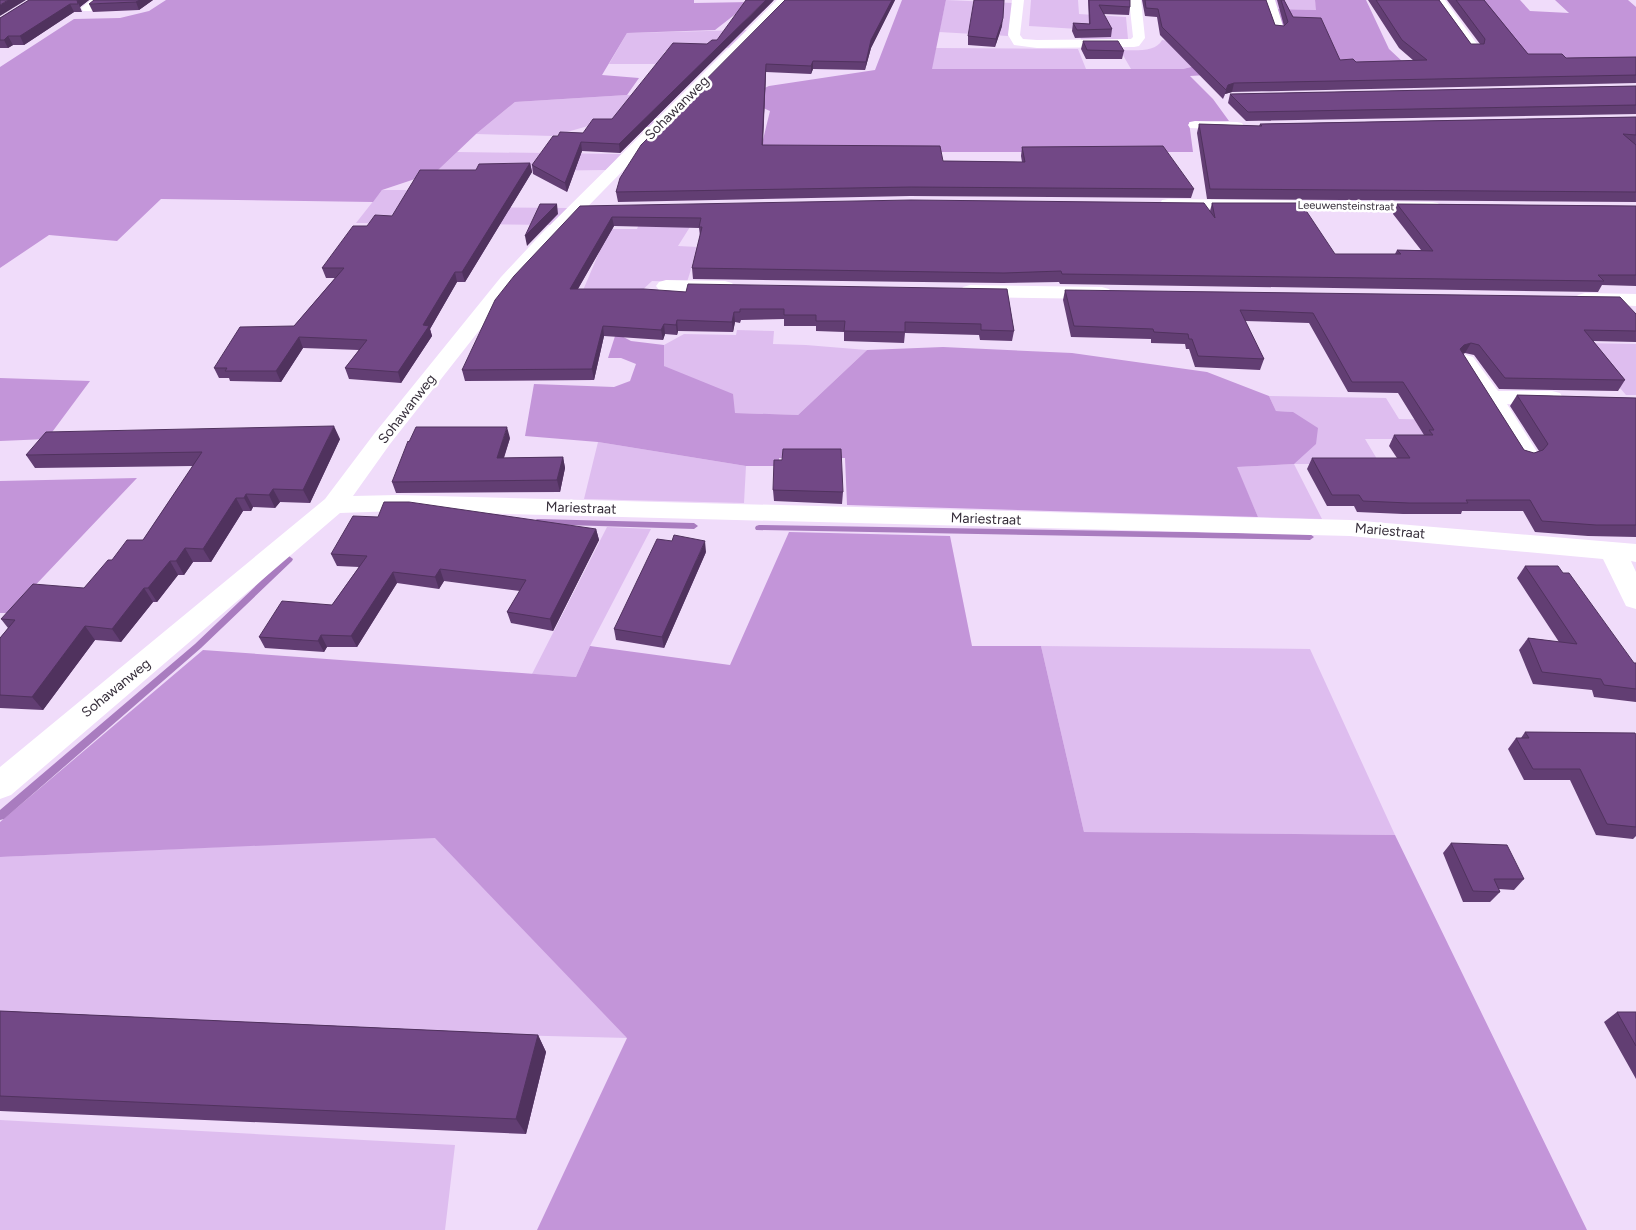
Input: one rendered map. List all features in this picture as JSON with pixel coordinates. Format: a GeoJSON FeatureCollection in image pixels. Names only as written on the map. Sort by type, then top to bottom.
{"type":"FeatureCollection","features":[{"type":"Feature","properties":{"kind":"street"},"geometry":{"type":"LineString","coordinates":[[88,8],[99,0]]}},
{"type":"Feature","properties":{"kind":"street","name":"Sohawanweg"},"geometry":{"type":"LineString","coordinates":[[0,786],[334,505],[382,439],[508,281],[549,236],[586,208],[784,0]]}},
{"type":"Feature","properties":{"kind":"street"},"geometry":{"type":"LineString","coordinates":[[1018,0],[1014,35],[1019,42],[1037,44],[1134,42],[1138,38],[1135,0]]}},
{"type":"Feature","properties":{"kind":"street"},"geometry":{"type":"LineString","coordinates":[[1269,0],[1278,29]]}},
{"type":"Feature","properties":{"kind":"street"},"geometry":{"type":"LineString","coordinates":[[1439,0],[1474,48]]}},
{"type":"Feature","properties":{"kind":"street"},"geometry":{"type":"LineString","coordinates":[[1195,125],[1254,126]]}},
{"type":"Feature","properties":{"kind":"street","name":"Leeuwensteinstraat"},"geometry":{"type":"LineString","coordinates":[[1154,204],[1449,207]]}},
{"type":"Feature","properties":{"kind":"street"},"geometry":{"type":"LineString","coordinates":[[666,286],[745,287]]}},
{"type":"Feature","properties":{"kind":"street"},"geometry":{"type":"LineString","coordinates":[[953,290],[1121,293]]}},
{"type":"Feature","properties":{"kind":"street"},"geometry":{"type":"LineString","coordinates":[[1571,299],[1636,300]]}},
{"type":"Feature","properties":{"kind":"street"},"geometry":{"type":"LineString","coordinates":[[1466,361],[1492,396],[1528,455]]}},
{"type":"Feature","properties":{"kind":"street"},"geometry":{"type":"LineString","coordinates":[[1492,396],[1569,398]]}},
{"type":"Feature","properties":{"kind":"street","name":"Mariestraat"},"geometry":{"type":"LineString","coordinates":[[334,505],[397,503],[1350,528],[1624,552]]}},
{"type":"Feature","properties":{"kind":"street"},"geometry":{"type":"LineString","coordinates":[[1624,552],[1636,599]]}},
{"type":"Feature","properties":{"kind":"shaded area"},"geometry":{"type":"Polygon","coordinates":[[[166,0],[694,0],[694,3],[751,2],[715,30],[627,33],[602,75],[639,78],[627,95],[515,102],[476,134],[436,172],[382,190],[373,202],[161,199],[117,241],[49,235],[0,268],[0,67],[74,19],[120,18],[149,11],[166,0]]]}},
{"type":"Feature","properties":{"kind":"shaded area"},"geometry":{"type":"Polygon","coordinates":[[[902,0],[946,0],[932,69],[1183,69],[1253,52],[1275,9],[1316,10],[1315,0],[1366,0],[1389,49],[1404,63],[1190,76],[1213,99],[1229,121],[1189,122],[1193,152],[760,152],[770,111],[741,98],[769,86],[875,70],[902,0]]]}},
{"type":"Feature","properties":{"kind":"shaded area"},"geometry":{"type":"Polygon","coordinates":[[[946,0],[1013,3],[1008,36],[939,32],[946,0]]]}},
{"type":"Feature","properties":{"kind":"shaded area"},"geometry":{"type":"Polygon","coordinates":[[[1031,0],[1078,0],[1079,14],[1126,17],[1128,39],[1081,40],[1078,29],[1029,26],[1031,0]]]}},
{"type":"Feature","properties":{"kind":"shaded area"},"geometry":{"type":"Polygon","coordinates":[[[1272,0],[1315,0],[1317,10],[1275,9],[1272,0]]]}},
{"type":"Feature","properties":{"kind":"shaded area"},"geometry":{"type":"Polygon","coordinates":[[[1478,0],[1520,0],[1530,11],[1569,13],[1555,0],[1628,0],[1636,7],[1636,83],[1599,60],[1527,61],[1478,0]]]}},
{"type":"Feature","properties":{"kind":"shaded area"},"geometry":{"type":"Polygon","coordinates":[[[748,30],[729,48],[710,46],[703,51],[665,51],[659,64],[609,64],[627,33],[748,30]]]}},
{"type":"Feature","properties":{"kind":"shaded area"},"geometry":{"type":"Polygon","coordinates":[[[1162,40],[1253,52],[1183,69],[1131,69],[1120,50],[1149,49],[1155,47],[1162,40]]]}},
{"type":"Feature","properties":{"kind":"shaded area"},"geometry":{"type":"Polygon","coordinates":[[[936,48],[1078,49],[1086,69],[931,69],[936,48]]]}},
{"type":"Feature","properties":{"kind":"shaded area"},"geometry":{"type":"Polygon","coordinates":[[[627,95],[676,97],[617,115],[659,118],[650,127],[588,126],[553,136],[476,134],[515,102],[627,95]]]}},
{"type":"Feature","properties":{"kind":"shaded area"},"geometry":{"type":"Polygon","coordinates":[[[457,152],[621,154],[606,170],[436,172],[457,152]]]}},
{"type":"Feature","properties":{"kind":"shaded area"},"geometry":{"type":"Polygon","coordinates":[[[382,190],[461,190],[452,207],[568,208],[551,225],[356,223],[382,190]]]}},
{"type":"Feature","properties":{"kind":"shaded area"},"geometry":{"type":"Polygon","coordinates":[[[700,211],[678,246],[698,247],[687,282],[652,281],[636,296],[581,295],[609,229],[637,229],[644,212],[700,211]]]}},
{"type":"Feature","properties":{"kind":"shaded area"},"geometry":{"type":"Polygon","coordinates":[[[737,330],[774,331],[773,344],[867,350],[798,415],[734,413],[664,366],[664,345],[684,334],[736,335],[737,330]]]}},
{"type":"Feature","properties":{"kind":"shaded area"},"geometry":{"type":"Polygon","coordinates":[[[616,333],[631,341],[664,345],[664,366],[733,394],[735,413],[798,415],[867,350],[943,347],[1072,353],[1207,372],[1269,396],[1276,411],[1293,412],[1318,428],[1316,444],[1294,464],[1237,467],[1258,517],[847,505],[845,458],[779,458],[779,466],[746,466],[598,442],[525,436],[534,384],[614,387],[630,381],[636,364],[621,358],[608,358],[616,333]]]}},
{"type":"Feature","properties":{"kind":"shaded area"},"geometry":{"type":"Polygon","coordinates":[[[1581,343],[1636,344],[1636,395],[1626,395],[1581,343]]]}},
{"type":"Feature","properties":{"kind":"shaded area"},"geometry":{"type":"Polygon","coordinates":[[[0,378],[90,381],[47,439],[0,441],[0,378]]]}},
{"type":"Feature","properties":{"kind":"shaded area"},"geometry":{"type":"Polygon","coordinates":[[[1269,396],[1386,398],[1399,419],[1497,421],[1508,439],[1365,439],[1380,464],[1294,464],[1293,412],[1276,411],[1269,396]]]}},
{"type":"Feature","properties":{"kind":"shaded area"},"geometry":{"type":"Polygon","coordinates":[[[598,442],[746,466],[744,503],[584,499],[598,442]]]}},
{"type":"Feature","properties":{"kind":"shaded area"},"geometry":{"type":"Polygon","coordinates":[[[1294,464],[1322,519],[1258,517],[1236,467],[1294,464]]]}},
{"type":"Feature","properties":{"kind":"shaded area"},"geometry":{"type":"Polygon","coordinates":[[[137,478],[9,613],[0,613],[0,481],[137,478]]]}},
{"type":"Feature","properties":{"kind":"shaded area"},"geometry":{"type":"Polygon","coordinates":[[[607,527],[651,529],[590,646],[576,677],[532,674],[607,527]]]}},
{"type":"Feature","properties":{"kind":"shaded area"},"geometry":{"type":"Polygon","coordinates":[[[789,532],[950,536],[972,646],[1041,646],[1084,832],[1395,835],[1587,1230],[537,1230],[627,1038],[435,838],[0,857],[0,822],[203,650],[576,677],[590,646],[730,665],[789,532]]]}},
{"type":"Feature","properties":{"kind":"shaded area"},"geometry":{"type":"Polygon","coordinates":[[[1041,646],[1310,649],[1395,835],[1084,832],[1041,646]]]}},
{"type":"Feature","properties":{"kind":"shaded area"},"geometry":{"type":"Polygon","coordinates":[[[435,837],[628,1038],[0,1022],[0,857],[435,837]]]}},
{"type":"Feature","properties":{"kind":"shaded area"},"geometry":{"type":"Polygon","coordinates":[[[0,1120],[455,1145],[445,1230],[0,1230],[0,1120]]]}},
{"type":"Feature","properties":{"kind":"building"},"geometry":{"type":"Polygon","coordinates":[[[0,0],[8,0],[0,5],[0,0]]]}},
{"type":"Feature","properties":{"kind":"building"},"geometry":{"type":"Polygon","coordinates":[[[29,0],[77,0],[78,4],[70,4],[20,36],[8,36],[4,40],[0,40],[0,18],[29,0]]]}},
{"type":"Feature","properties":{"kind":"building"},"geometry":{"type":"Polygon","coordinates":[[[94,0],[139,0],[136,2],[89,4],[94,0]]]}},
{"type":"Feature","properties":{"kind":"building"},"geometry":{"type":"Polygon","coordinates":[[[746,0],[766,0],[619,144],[581,142],[565,183],[532,165],[553,136],[558,136],[560,132],[583,133],[593,119],[612,119],[673,43],[707,44],[712,40],[717,40],[746,0]]]}},
{"type":"Feature","properties":{"kind":"building"},"geometry":{"type":"Polygon","coordinates":[[[785,0],[892,0],[871,40],[866,62],[813,61],[811,66],[766,64],[762,145],[940,146],[943,161],[1025,162],[1022,147],[1163,146],[1194,189],[911,187],[616,192],[620,178],[641,145],[785,0]]]}},
{"type":"Feature","properties":{"kind":"building"},"geometry":{"type":"Polygon","coordinates":[[[974,0],[1004,0],[1003,18],[996,39],[968,36],[974,0]]]}},
{"type":"Feature","properties":{"kind":"building"},"geometry":{"type":"Polygon","coordinates":[[[1089,0],[1130,0],[1130,7],[1099,5],[1112,29],[1077,30],[1073,23],[1090,24],[1089,0]]]}},
{"type":"Feature","properties":{"kind":"building"},"geometry":{"type":"Polygon","coordinates":[[[1145,0],[1266,0],[1275,25],[1284,26],[1288,22],[1281,0],[1284,0],[1293,17],[1321,18],[1340,60],[1353,59],[1356,62],[1427,60],[1402,40],[1376,0],[1439,0],[1471,44],[1484,44],[1485,39],[1456,0],[1484,0],[1528,54],[1562,54],[1566,58],[1636,57],[1636,75],[1234,83],[1228,85],[1226,90],[1162,27],[1158,9],[1146,8],[1145,0]]]}},
{"type":"Feature","properties":{"kind":"building"},"geometry":{"type":"Polygon","coordinates":[[[1083,41],[1118,41],[1124,51],[1087,50],[1083,41]]]}},
{"type":"Feature","properties":{"kind":"building"},"geometry":{"type":"Polygon","coordinates":[[[1636,86],[1636,105],[1248,112],[1230,94],[1636,86]]]}},
{"type":"Feature","properties":{"kind":"building"},"geometry":{"type":"Polygon","coordinates":[[[1636,117],[1636,135],[1623,134],[1636,145],[1636,192],[1210,189],[1199,124],[1262,126],[1260,124],[1636,117]]]}},
{"type":"Feature","properties":{"kind":"building"},"geometry":{"type":"Polygon","coordinates":[[[530,163],[462,272],[455,272],[423,325],[429,326],[398,372],[345,368],[367,340],[299,337],[276,371],[225,371],[227,368],[214,368],[240,327],[294,326],[344,268],[322,268],[353,226],[367,226],[375,215],[392,216],[420,170],[476,170],[479,164],[530,163]]]}},
{"type":"Feature","properties":{"kind":"building"},"geometry":{"type":"Polygon","coordinates":[[[911,200],[1204,203],[1215,218],[1212,203],[1301,203],[1335,254],[1401,254],[1397,250],[1433,251],[1397,204],[1636,206],[1636,275],[1598,275],[1604,281],[1062,274],[1061,271],[1004,273],[692,268],[702,227],[699,227],[701,218],[612,217],[570,289],[644,289],[686,292],[688,284],[1007,289],[1014,331],[981,330],[981,324],[905,322],[905,332],[844,331],[845,321],[816,321],[816,315],[784,315],[784,309],[740,309],[740,312],[734,312],[732,322],[677,320],[676,325],[664,324],[661,330],[603,326],[592,369],[462,370],[495,300],[514,276],[580,206],[911,200]]]}},
{"type":"Feature","properties":{"kind":"building"},"geometry":{"type":"Polygon","coordinates":[[[540,204],[557,204],[525,236],[540,204]]]}},
{"type":"Feature","properties":{"kind":"building"},"geometry":{"type":"Polygon","coordinates":[[[1065,290],[1620,297],[1636,314],[1636,331],[1584,330],[1625,380],[1505,378],[1479,345],[1471,343],[1464,345],[1460,349],[1524,450],[1534,453],[1543,450],[1548,444],[1517,395],[1636,398],[1636,525],[1596,525],[1542,521],[1530,500],[1466,500],[1468,503],[1409,503],[1363,501],[1359,495],[1332,495],[1312,458],[1410,458],[1394,435],[1433,435],[1429,430],[1434,430],[1403,382],[1352,382],[1313,313],[1240,310],[1264,359],[1198,356],[1192,339],[1189,339],[1188,334],[1154,332],[1153,329],[1074,326],[1065,290]]]}},
{"type":"Feature","properties":{"kind":"building"},"geometry":{"type":"Polygon","coordinates":[[[334,426],[303,490],[273,489],[269,495],[246,494],[244,498],[236,498],[203,549],[185,548],[176,561],[170,561],[148,588],[144,588],[112,629],[85,626],[32,697],[0,695],[0,638],[15,620],[1,619],[33,584],[84,588],[108,560],[112,560],[127,540],[143,540],[202,452],[26,455],[46,432],[334,426]]]}},
{"type":"Feature","properties":{"kind":"building"},"geometry":{"type":"Polygon","coordinates":[[[416,427],[507,427],[497,458],[563,457],[557,480],[392,482],[408,441],[416,427]]]}},
{"type":"Feature","properties":{"kind":"building"},"geometry":{"type":"Polygon","coordinates":[[[783,449],[841,449],[843,492],[773,490],[774,460],[782,460],[783,449]]]}},
{"type":"Feature","properties":{"kind":"building"},"geometry":{"type":"Polygon","coordinates":[[[384,502],[409,502],[596,529],[550,619],[507,612],[526,580],[440,569],[435,577],[393,572],[351,636],[321,635],[318,641],[259,637],[282,601],[332,605],[367,556],[331,554],[353,516],[378,517],[384,502]]]}},
{"type":"Feature","properties":{"kind":"building"},"geometry":{"type":"Polygon","coordinates":[[[674,535],[705,541],[662,637],[614,629],[657,539],[672,541],[674,535]]]}},
{"type":"Feature","properties":{"kind":"building"},"geometry":{"type":"Polygon","coordinates":[[[1525,566],[1558,566],[1563,573],[1569,573],[1634,663],[1636,663],[1636,689],[1604,685],[1601,679],[1542,672],[1528,638],[1577,644],[1525,566]]]}},
{"type":"Feature","properties":{"kind":"building"},"geometry":{"type":"Polygon","coordinates":[[[1525,732],[1635,733],[1636,827],[1607,824],[1580,769],[1533,769],[1516,738],[1529,738],[1525,732]]]}},
{"type":"Feature","properties":{"kind":"building"},"geometry":{"type":"Polygon","coordinates":[[[1451,843],[1507,845],[1524,879],[1494,879],[1500,892],[1473,891],[1451,843]]]}},
{"type":"Feature","properties":{"kind":"building"},"geometry":{"type":"Polygon","coordinates":[[[0,1011],[538,1035],[516,1119],[0,1096],[0,1011]]]}},
{"type":"Feature","properties":{"kind":"building"},"geometry":{"type":"Polygon","coordinates":[[[1617,1012],[1636,1012],[1636,1046],[1617,1012]]]}},
{"type":"Feature","properties":{"kind":"waterway"},"geometry":{"type":"LineString","coordinates":[[537,522],[694,526]]}},
{"type":"Feature","properties":{"kind":"waterway"},"geometry":{"type":"LineString","coordinates":[[759,528],[1310,537]]}},
{"type":"Feature","properties":{"kind":"waterway"},"geometry":{"type":"LineString","coordinates":[[0,816],[198,646],[289,559]]}}]}
